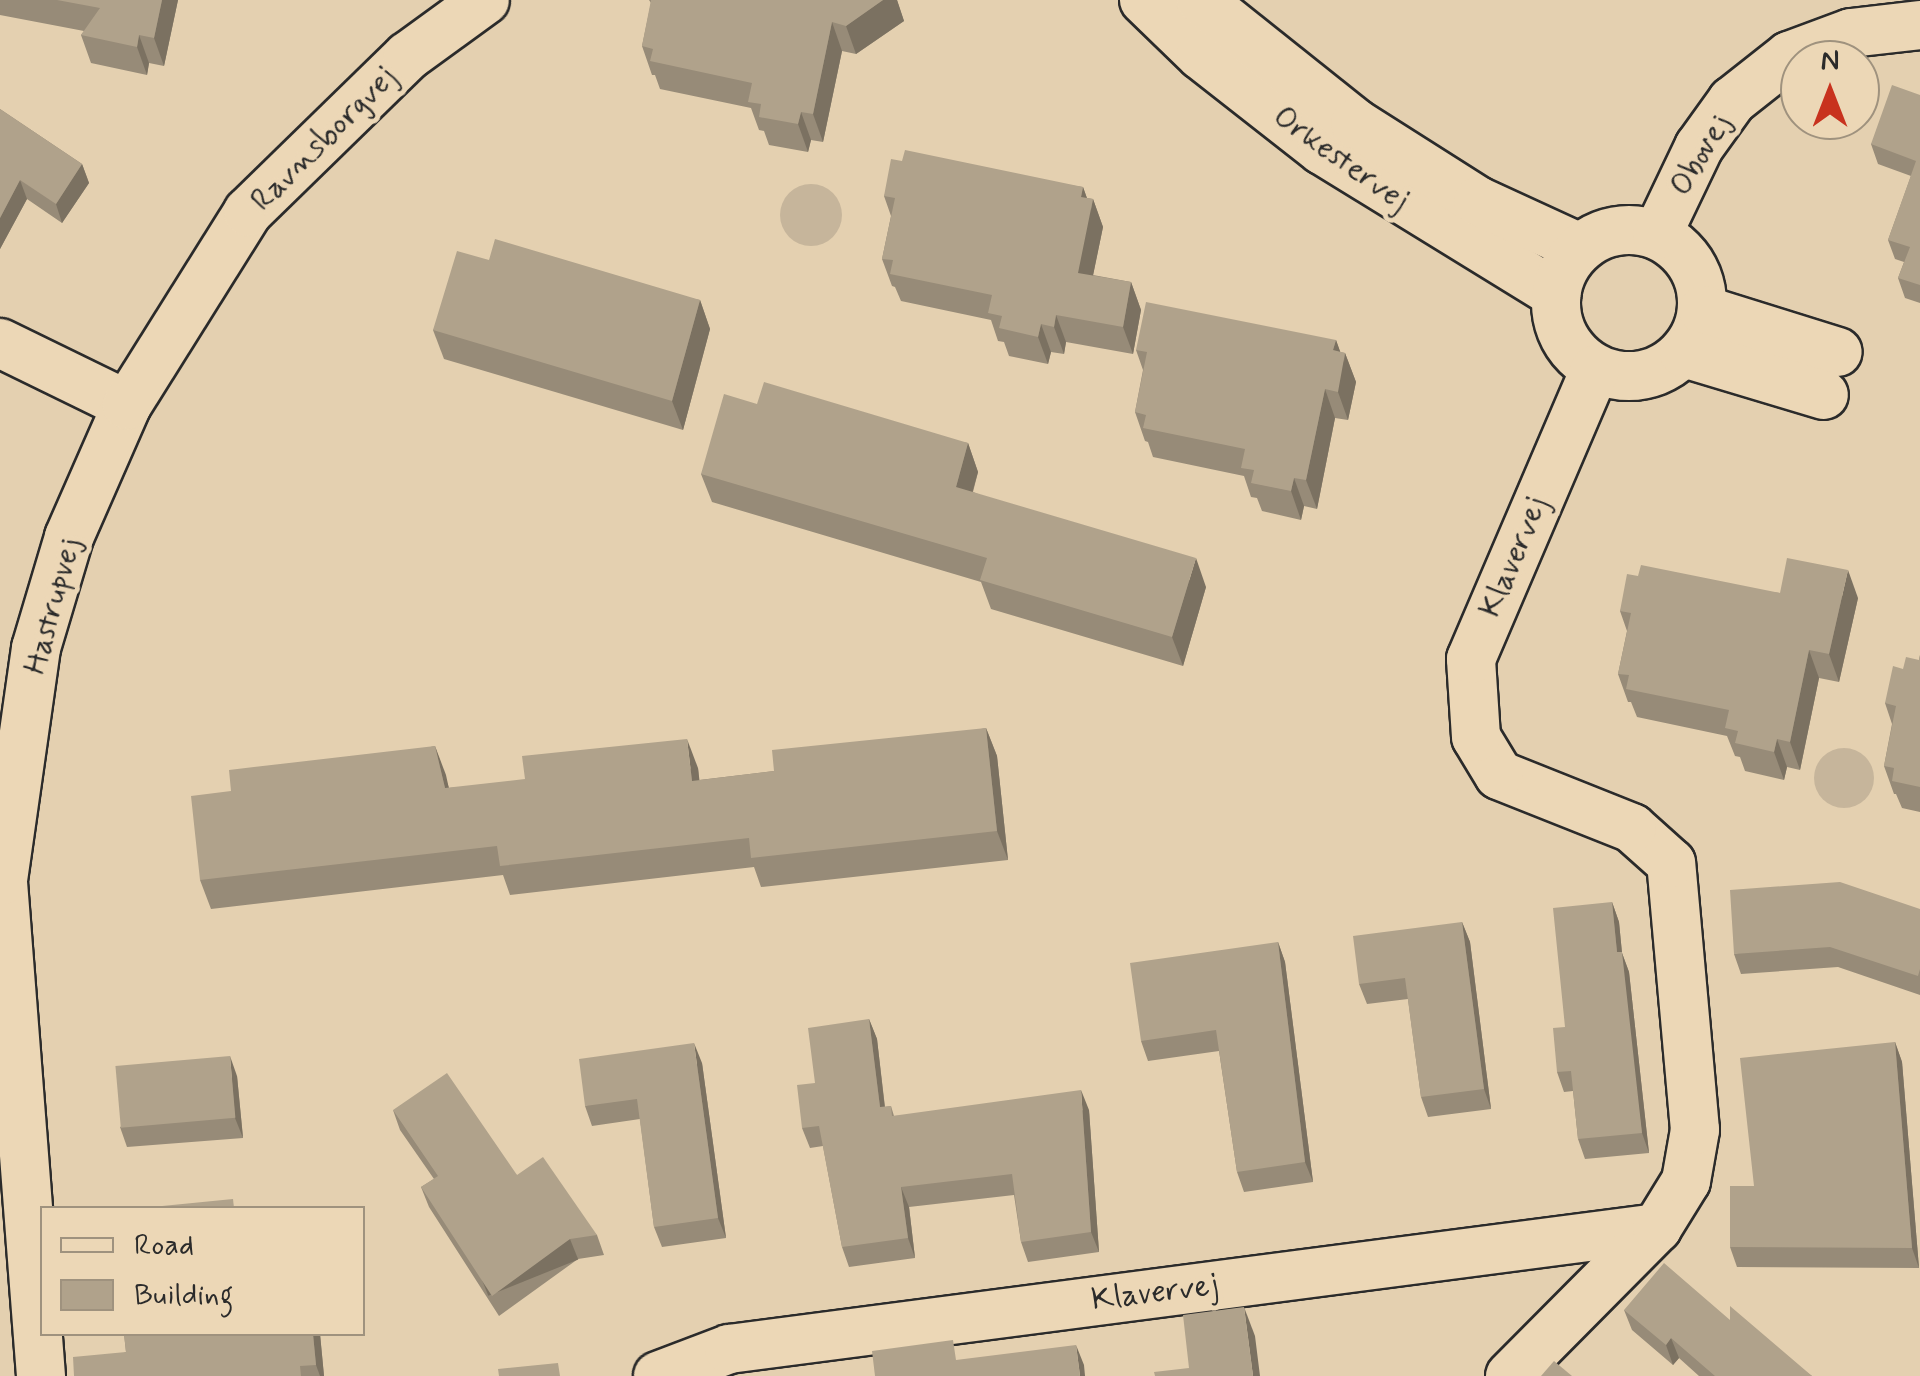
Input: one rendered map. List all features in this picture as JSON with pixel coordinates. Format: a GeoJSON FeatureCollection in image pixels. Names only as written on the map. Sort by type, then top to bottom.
{"type":"FeatureCollection","features":[{"type":"Feature","properties":{"kind":"street","name":"Ravnsborgvej"},"geometry":{"type":"LineString","coordinates":[[127,405],[248,212],[408,56],[485,0]]}},
{"type":"Feature","properties":{"kind":"street","name":"Orkestervej"},"geometry":{"type":"LineString","coordinates":[[1144,0],[1201,55],[1322,150],[1556,294]]}},
{"type":"Feature","properties":{"kind":"street","name":"Orkestervej"},"geometry":{"type":"LineString","coordinates":[[1201,0],[1371,132],[1478,201],[1580,248]]}},
{"type":"Feature","properties":{"kind":"street","name":"Obovej"},"geometry":{"type":"LineString","coordinates":[[1658,235],[1699,148],[1732,101],[1789,56],[1851,33],[1920,25]]}},
{"type":"Feature","properties":{"kind":"street"},"geometry":{"type":"LineString","coordinates":[[1684,354],[1702,310],[1694,268],[1658,235],[1614,231],[1580,248],[1556,294],[1566,341],[1595,369],[1635,376],[1684,354],[1831,373],[1702,310]]}},
{"type":"Feature","properties":{"kind":"street"},"geometry":{"type":"LineString","coordinates":[[0,343],[127,405]]}},
{"type":"Feature","properties":{"kind":"street","name":"Klavervej"},"geometry":{"type":"LineString","coordinates":[[1510,1376],[1577,1302],[1658,1228],[1686,1181],[1696,1130],[1671,863],[1632,828],[1499,776],[1476,737],[1471,659],[1595,369]]}},
{"type":"Feature","properties":{"kind":"street","name":"Hastrupvej"},"geometry":{"type":"LineString","coordinates":[[41,1376],[3,880],[36,648],[70,537],[127,405]]}},
{"type":"Feature","properties":{"kind":"street","name":"Klavervej"},"geometry":{"type":"LineString","coordinates":[[658,1376],[729,1349],[1658,1228]]}},
{"type":"Feature","properties":{"kind":"shaded area"},"geometry":{"type":"Polygon","coordinates":[[[811,184],[833,193],[842,215],[833,237],[811,246],[789,237],[780,215],[789,193],[811,184]]]}},
{"type":"Feature","properties":{"kind":"shaded area"},"geometry":{"type":"Polygon","coordinates":[[[1844,748],[1865,757],[1874,778],[1865,799],[1844,808],[1823,799],[1814,778],[1823,757],[1844,748]]]}},
{"type":"Feature","properties":{"kind":"building"},"geometry":{"type":"Polygon","coordinates":[[[57,0],[162,0],[154,38],[139,35],[137,47],[81,35],[100,8],[57,0]]]}},
{"type":"Feature","properties":{"kind":"building"},"geometry":{"type":"Polygon","coordinates":[[[651,0],[883,0],[846,26],[832,22],[813,114],[801,112],[798,124],[759,117],[761,104],[748,102],[752,83],[650,61],[653,49],[642,46],[651,0]]]}},
{"type":"Feature","properties":{"kind":"building"},"geometry":{"type":"Polygon","coordinates":[[[1892,85],[1920,95],[1920,285],[1898,278],[1910,247],[1888,240],[1916,161],[1871,144],[1872,140],[1880,140],[1880,119],[1892,85]]]}},
{"type":"Feature","properties":{"kind":"building"},"geometry":{"type":"Polygon","coordinates":[[[0,109],[82,164],[56,204],[20,180],[0,218],[0,109]]]}},
{"type":"Feature","properties":{"kind":"building"},"geometry":{"type":"Polygon","coordinates":[[[905,150],[1083,187],[1081,197],[1093,199],[1078,273],[1131,282],[1123,327],[1056,315],[1054,327],[1041,324],[1038,337],[999,328],[1002,316],[988,313],[992,295],[890,274],[893,260],[882,259],[895,198],[884,196],[891,159],[902,161],[905,150]]]}},
{"type":"Feature","properties":{"kind":"building"},"geometry":{"type":"Polygon","coordinates":[[[495,239],[700,300],[672,401],[433,330],[457,251],[489,260],[495,239]]]}},
{"type":"Feature","properties":{"kind":"building"},"geometry":{"type":"Polygon","coordinates":[[[1146,302],[1336,340],[1333,350],[1345,353],[1338,392],[1325,389],[1306,480],[1294,478],[1291,491],[1251,483],[1254,470],[1241,468],[1245,449],[1143,428],[1146,415],[1135,412],[1147,352],[1136,350],[1146,302]]]}},
{"type":"Feature","properties":{"kind":"building"},"geometry":{"type":"Polygon","coordinates":[[[764,382],[968,443],[956,487],[1196,558],[1172,637],[980,580],[987,558],[701,474],[724,394],[757,404],[764,382]]]}},
{"type":"Feature","properties":{"kind":"building"},"geometry":{"type":"Polygon","coordinates":[[[1787,558],[1848,570],[1829,654],[1809,650],[1790,742],[1777,739],[1774,752],[1735,743],[1738,731],[1725,728],[1729,710],[1626,689],[1629,675],[1618,674],[1631,613],[1620,611],[1627,574],[1638,576],[1641,565],[1780,593],[1787,558]]]}},
{"type":"Feature","properties":{"kind":"building"},"geometry":{"type":"Polygon","coordinates":[[[1920,655],[1920,787],[1892,781],[1894,768],[1884,766],[1896,706],[1885,703],[1893,666],[1903,669],[1906,657],[1919,660],[1920,655]]]}},
{"type":"Feature","properties":{"kind":"building"},"geometry":{"type":"Polygon","coordinates":[[[986,728],[997,831],[751,858],[749,838],[500,866],[497,846],[200,880],[191,796],[231,791],[229,770],[435,746],[445,788],[525,779],[522,756],[687,739],[692,781],[774,771],[772,750],[986,728]]]}},
{"type":"Feature","properties":{"kind":"building"},"geometry":{"type":"Polygon","coordinates":[[[1840,882],[1920,909],[1918,976],[1830,947],[1734,954],[1730,890],[1840,882]]]}},
{"type":"Feature","properties":{"kind":"building"},"geometry":{"type":"Polygon","coordinates":[[[1612,902],[1617,952],[1622,952],[1642,1133],[1578,1139],[1571,1071],[1557,1072],[1553,1028],[1565,1027],[1553,908],[1612,902]]]}},
{"type":"Feature","properties":{"kind":"building"},"geometry":{"type":"Polygon","coordinates":[[[1462,922],[1484,1089],[1421,1097],[1405,978],[1359,984],[1353,936],[1462,922]]]}},
{"type":"Feature","properties":{"kind":"building"},"geometry":{"type":"Polygon","coordinates":[[[1278,942],[1305,1162],[1237,1172],[1216,1030],[1141,1041],[1130,963],[1278,942]]]}},
{"type":"Feature","properties":{"kind":"building"},"geometry":{"type":"Polygon","coordinates":[[[869,1019],[880,1107],[891,1106],[892,1116],[1081,1090],[1091,1232],[1021,1242],[1012,1174],[901,1187],[908,1238],[842,1247],[819,1126],[802,1128],[797,1085],[815,1083],[808,1028],[869,1019]]]}},
{"type":"Feature","properties":{"kind":"building"},"geometry":{"type":"Polygon","coordinates":[[[1895,1042],[1912,1248],[1730,1247],[1730,1186],[1754,1186],[1740,1058],[1895,1042]]]}},
{"type":"Feature","properties":{"kind":"building"},"geometry":{"type":"Polygon","coordinates":[[[694,1043],[718,1218],[654,1227],[637,1099],[585,1106],[579,1059],[694,1043]]]}},
{"type":"Feature","properties":{"kind":"building"},"geometry":{"type":"Polygon","coordinates":[[[230,1056],[235,1118],[121,1128],[115,1066],[230,1056]]]}},
{"type":"Feature","properties":{"kind":"building"},"geometry":{"type":"Polygon","coordinates":[[[447,1073],[517,1175],[543,1157],[597,1235],[570,1239],[492,1296],[421,1187],[438,1176],[393,1110],[447,1073]]]}},
{"type":"Feature","properties":{"kind":"building"},"geometry":{"type":"Polygon","coordinates":[[[233,1199],[234,1206],[162,1206],[233,1199]]]}},
{"type":"Feature","properties":{"kind":"building"},"geometry":{"type":"Polygon","coordinates":[[[1664,1263],[1730,1320],[1730,1306],[1812,1376],[1715,1376],[1671,1338],[1666,1345],[1624,1310],[1664,1263]]]}},
{"type":"Feature","properties":{"kind":"building"},"geometry":{"type":"Polygon","coordinates":[[[1244,1307],[1253,1376],[1155,1376],[1154,1372],[1189,1368],[1183,1315],[1244,1307]]]}},
{"type":"Feature","properties":{"kind":"building"},"geometry":{"type":"Polygon","coordinates":[[[124,1336],[313,1336],[316,1365],[300,1366],[301,1376],[74,1376],[73,1357],[126,1352],[124,1336]]]}},
{"type":"Feature","properties":{"kind":"building"},"geometry":{"type":"Polygon","coordinates":[[[953,1340],[956,1360],[1076,1345],[1080,1376],[875,1376],[872,1351],[953,1340]]]}},
{"type":"Feature","properties":{"kind":"building"},"geometry":{"type":"Polygon","coordinates":[[[1554,1361],[1572,1376],[1541,1376],[1554,1361]]]}},
{"type":"Feature","properties":{"kind":"building"},"geometry":{"type":"Polygon","coordinates":[[[558,1363],[560,1376],[499,1376],[498,1369],[558,1363]]]}}]}
